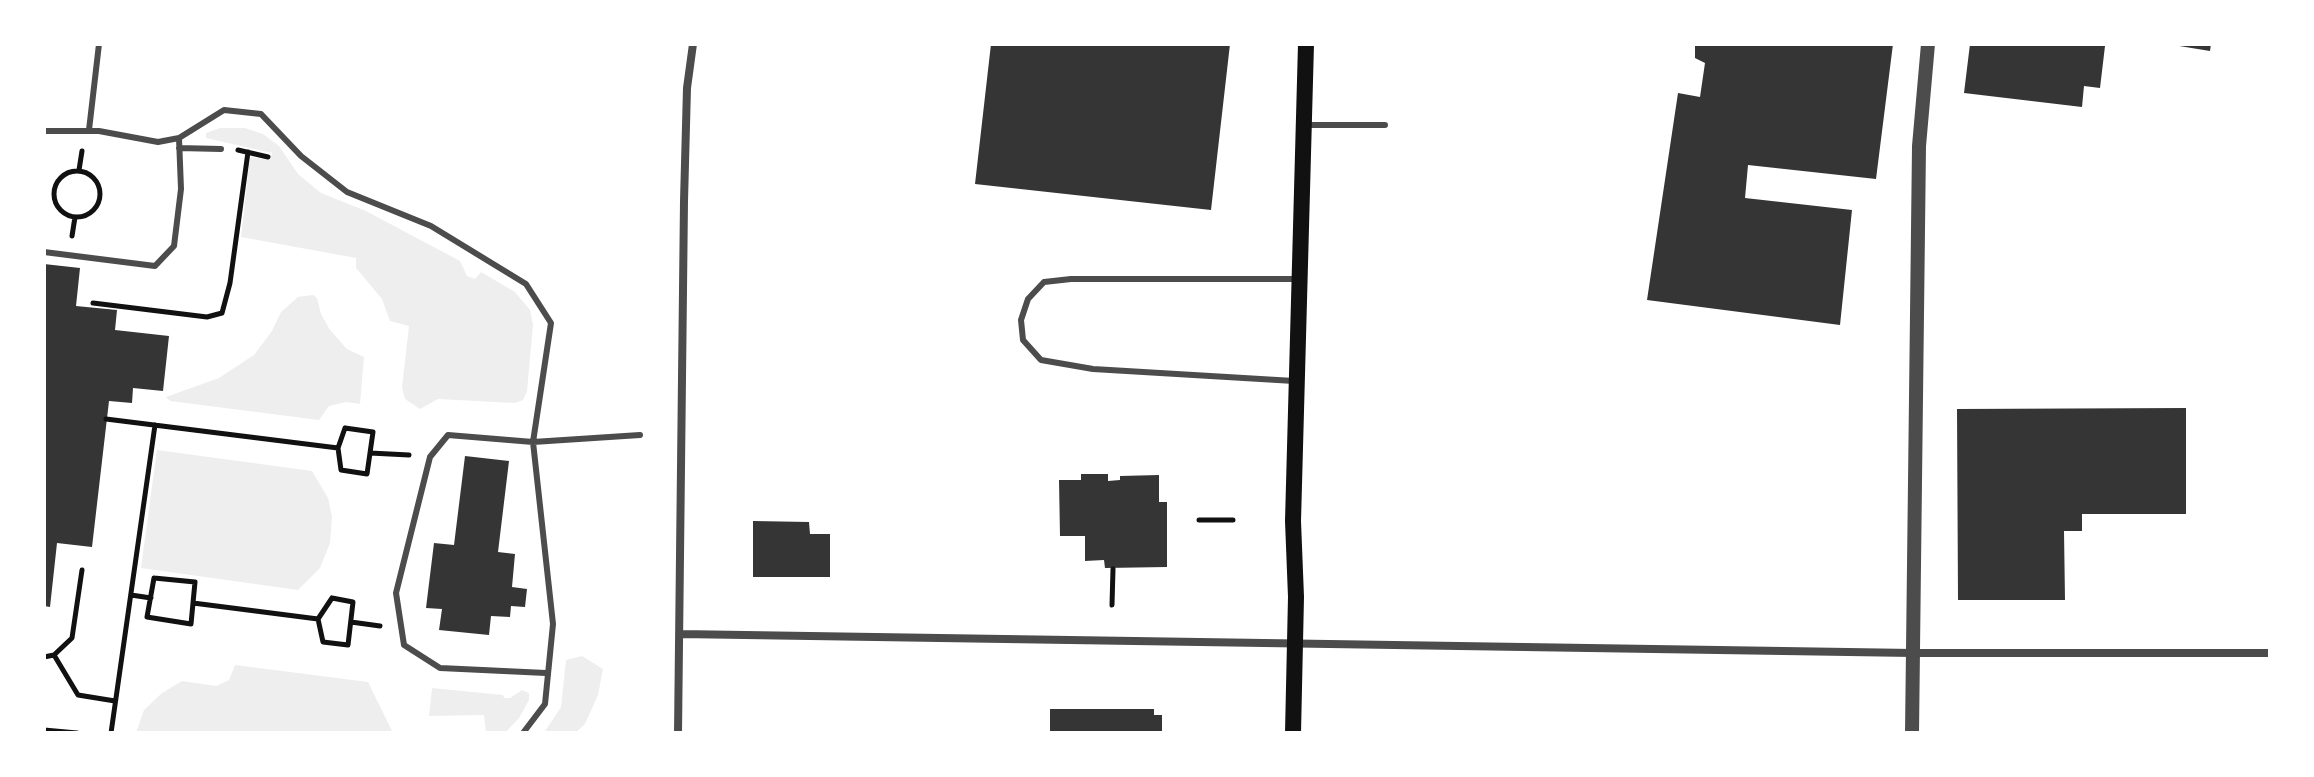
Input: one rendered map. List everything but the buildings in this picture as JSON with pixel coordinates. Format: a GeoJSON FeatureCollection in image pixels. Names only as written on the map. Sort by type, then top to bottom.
{"type":"FeatureCollection","features":[{"type":"Feature","properties":{"kind":"main road"},"geometry":{"type":"LineString","coordinates":[[1293,733],[1293,521],[1306,44]]}},
{"type":"Feature","properties":{"kind":"street"},"geometry":{"type":"LineString","coordinates":[[678,733],[684,201],[687,88],[693,44]]}},
{"type":"Feature","properties":{"kind":"street"},"geometry":{"type":"LineString","coordinates":[[1912,733],[1919,146],[1928,44]]}},
{"type":"Feature","properties":{"kind":"street"},"geometry":{"type":"LineString","coordinates":[[680,634],[1913,653],[2270,653]]}},
{"type":"Feature","properties":{"kind":"lane"},"geometry":{"type":"LineString","coordinates":[[89,130],[99,44]]}},
{"type":"Feature","properties":{"kind":"lane"},"geometry":{"type":"LineString","coordinates":[[44,131],[89,130],[158,142],[179,138],[224,110],[261,114],[301,156],[347,192],[431,226],[526,284],[551,323],[533,442],[553,624],[545,704],[523,733]]}},
{"type":"Feature","properties":{"kind":"lane"},"geometry":{"type":"LineString","coordinates":[[1302,125],[1385,125]]}},
{"type":"Feature","properties":{"kind":"lane"},"geometry":{"type":"LineString","coordinates":[[44,252],[155,266],[174,246],[181,189],[179,138]]}},
{"type":"Feature","properties":{"kind":"lane"},"geometry":{"type":"LineString","coordinates":[[179,148],[221,149]]}},
{"type":"Feature","properties":{"kind":"lane"},"geometry":{"type":"LineString","coordinates":[[1297,381],[1093,369],[1041,360],[1023,340],[1021,320],[1028,299],[1044,282],[1071,279],[1298,279]]}},
{"type":"Feature","properties":{"kind":"lane"},"geometry":{"type":"LineString","coordinates":[[546,673],[440,668],[404,645],[396,593],[430,457],[448,435],[533,442],[640,435]]}},
{"type":"Feature","properties":{"kind":"path"},"geometry":{"type":"LineString","coordinates":[[79,170],[83,146]]}},
{"type":"Feature","properties":{"kind":"path"},"geometry":{"type":"LineString","coordinates":[[93,303],[207,317],[222,313],[230,283],[245,152],[268,157]]}},
{"type":"Feature","properties":{"kind":"path"},"geometry":{"type":"LineString","coordinates":[[79,170],[87,172],[99,184],[100,199],[91,213],[75,217],[57,206],[54,192],[59,178],[79,170]]}},
{"type":"Feature","properties":{"kind":"path"},"geometry":{"type":"LineString","coordinates":[[106,419],[338,448]]}},
{"type":"Feature","properties":{"kind":"path"},"geometry":{"type":"LineString","coordinates":[[111,733],[155,425]]}},
{"type":"Feature","properties":{"kind":"path"},"geometry":{"type":"LineString","coordinates":[[345,428],[373,432],[370,453],[367,474],[341,470],[338,448],[345,428]]}},
{"type":"Feature","properties":{"kind":"path"},"geometry":{"type":"LineString","coordinates":[[370,453],[430,457]]}},
{"type":"Feature","properties":{"kind":"path"},"geometry":{"type":"LineString","coordinates":[[1199,520],[1233,520]]}},
{"type":"Feature","properties":{"kind":"path"},"geometry":{"type":"LineString","coordinates":[[1112,605],[1113,569]]}},
{"type":"Feature","properties":{"kind":"path"},"geometry":{"type":"LineString","coordinates":[[44,657],[54,655],[72,638],[82,570]]}},
{"type":"Feature","properties":{"kind":"path"},"geometry":{"type":"LineString","coordinates":[[154,578],[195,582],[193,603],[191,624],[147,617],[154,578]]}},
{"type":"Feature","properties":{"kind":"path"},"geometry":{"type":"LineString","coordinates":[[131,595],[151,598]]}},
{"type":"Feature","properties":{"kind":"path"},"geometry":{"type":"LineString","coordinates":[[332,598],[353,602],[351,622],[348,645],[323,642],[318,619],[332,598]]}},
{"type":"Feature","properties":{"kind":"path"},"geometry":{"type":"LineString","coordinates":[[193,603],[318,619]]}},
{"type":"Feature","properties":{"kind":"path"},"geometry":{"type":"LineString","coordinates":[[351,622],[401,629]]}},
{"type":"Feature","properties":{"kind":"path"},"geometry":{"type":"LineString","coordinates":[[54,655],[78,695],[115,701]]}},
{"type":"Feature","properties":{"kind":"path"},"geometry":{"type":"LineString","coordinates":[[44,729],[77,733]]}},
{"type":"Feature","properties":{"kind":"shaded area"},"geometry":{"type":"Polygon","coordinates":[[[220,128],[245,128],[263,134],[279,146],[298,174],[321,193],[366,211],[460,261],[467,276],[475,279],[481,272],[515,292],[530,310],[533,325],[527,391],[523,400],[515,403],[438,399],[420,409],[405,399],[402,387],[409,326],[390,321],[382,299],[356,268],[356,258],[241,237],[250,157],[270,160],[272,153],[206,138],[206,133],[220,128]]]}},
{"type":"Feature","properties":{"kind":"shaded area"},"geometry":{"type":"Polygon","coordinates":[[[313,295],[330,330],[347,349],[364,357],[360,404],[346,402],[329,406],[319,420],[170,401],[166,397],[219,378],[254,355],[272,331],[281,312],[298,297],[313,295]]]}},
{"type":"Feature","properties":{"kind":"shaded area"},"geometry":{"type":"Polygon","coordinates":[[[157,450],[312,471],[328,498],[332,517],[330,543],[320,568],[298,590],[141,568],[157,450]]]}},
{"type":"Feature","properties":{"kind":"shaded area"},"geometry":{"type":"Polygon","coordinates":[[[582,656],[603,669],[598,695],[585,724],[575,733],[544,733],[561,707],[566,660],[582,656]]]}},
{"type":"Feature","properties":{"kind":"shaded area"},"geometry":{"type":"Polygon","coordinates":[[[235,665],[368,682],[393,733],[136,733],[144,710],[162,693],[182,681],[216,686],[229,680],[235,665]]]}},
{"type":"Feature","properties":{"kind":"shaded area"},"geometry":{"type":"Polygon","coordinates":[[[432,688],[503,695],[504,698],[510,698],[522,690],[529,693],[529,700],[519,718],[505,733],[486,733],[484,715],[429,716],[432,688]]]}}]}
